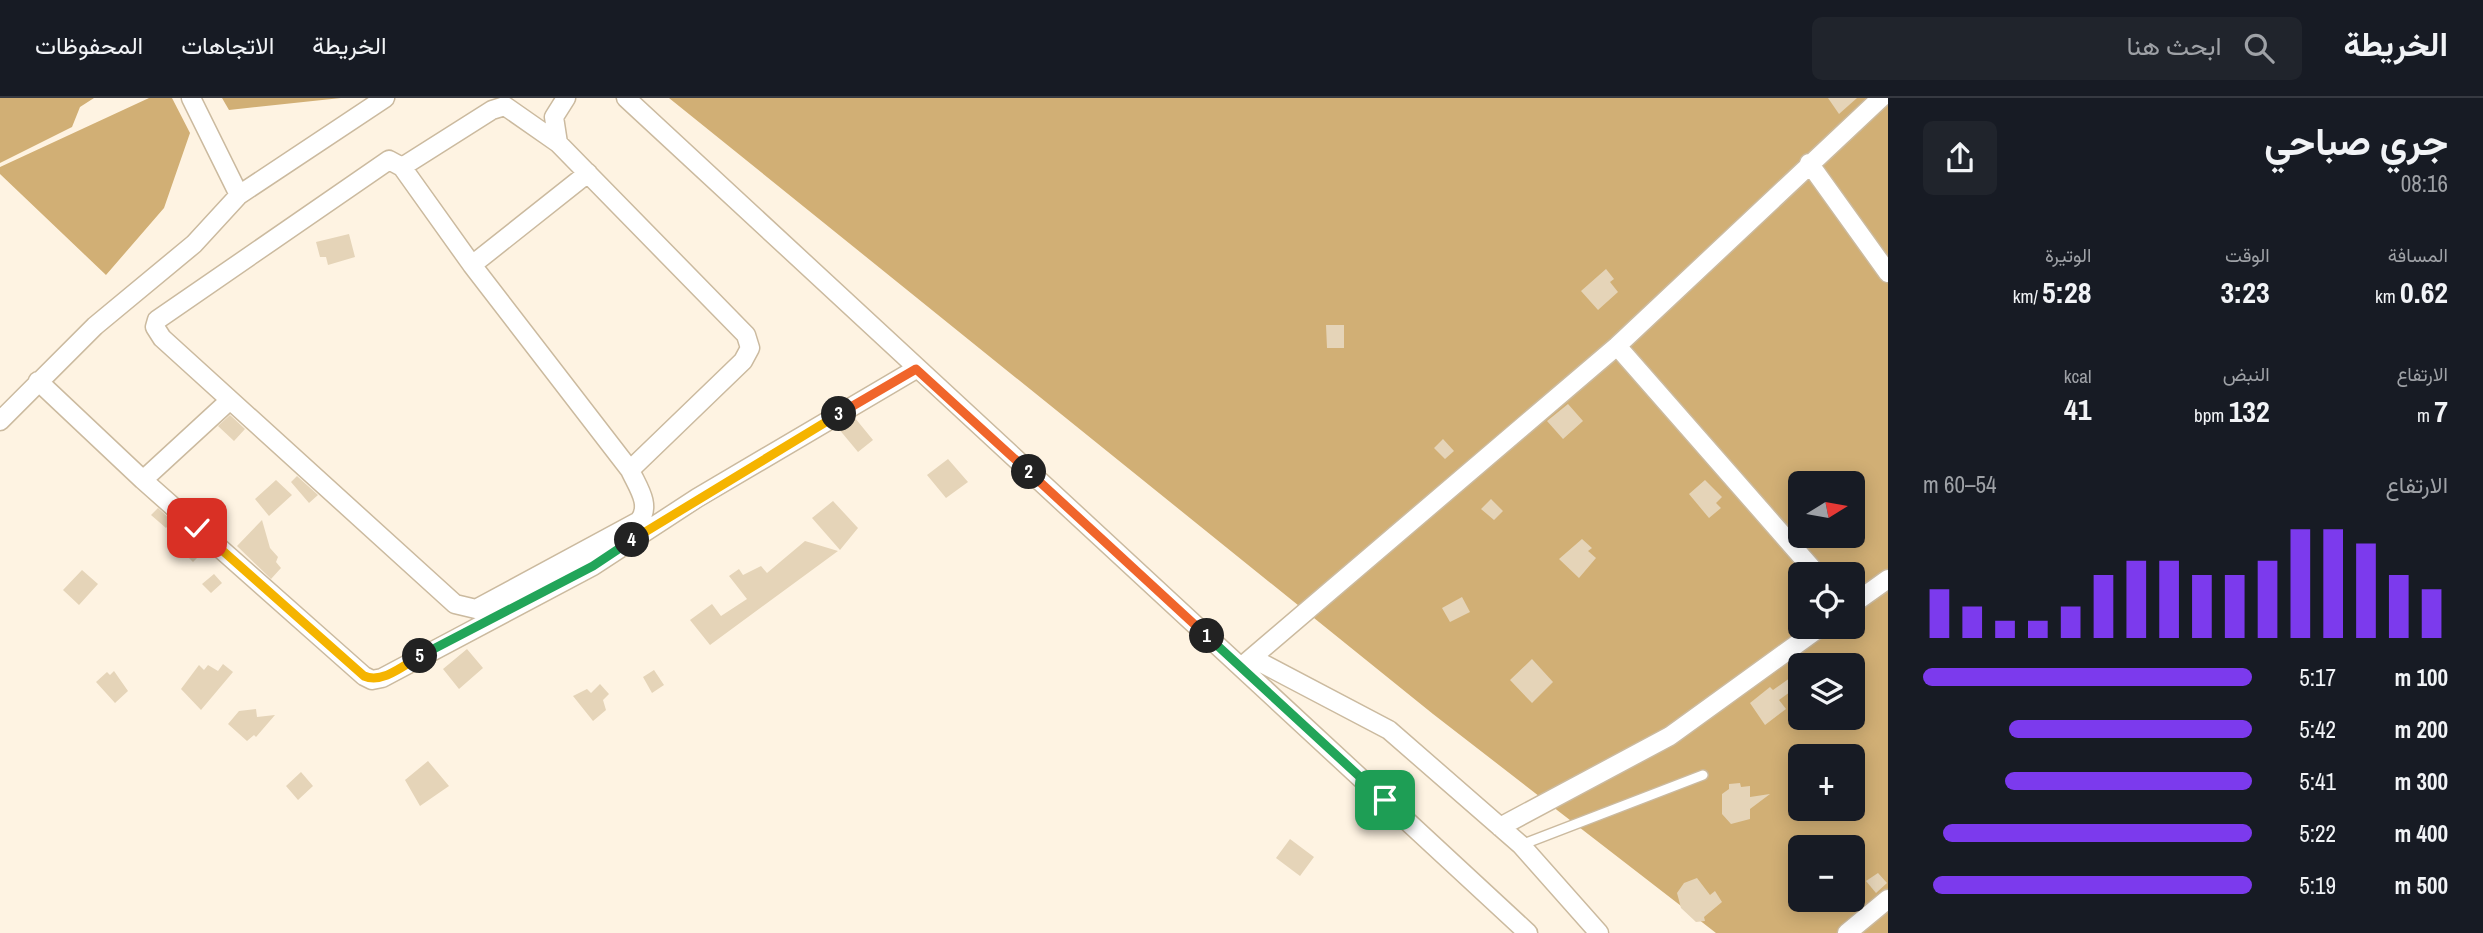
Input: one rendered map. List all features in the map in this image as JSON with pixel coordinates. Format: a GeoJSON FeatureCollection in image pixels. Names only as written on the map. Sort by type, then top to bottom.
{"type":"FeatureCollection","features":[{"type":"Feature","properties":{"kind":"street"},"geometry":{"type":"LineString","coordinates":[[191,98],[239,195]]}},
{"type":"Feature","properties":{"kind":"street"},"geometry":{"type":"LineString","coordinates":[[0,421],[95,326],[194,244],[239,195],[385,98]]}},
{"type":"Feature","properties":{"kind":"street"},"geometry":{"type":"LineString","coordinates":[[558,143],[554,117],[566,98]]}},
{"type":"Feature","properties":{"kind":"street"},"geometry":{"type":"LineString","coordinates":[[626,98],[916,369],[1246,663],[1528,933]]}},
{"type":"Feature","properties":{"kind":"street"},"geometry":{"type":"LineString","coordinates":[[1246,663],[1617,346],[1881,98]]}},
{"type":"Feature","properties":{"kind":"street"},"geometry":{"type":"LineString","coordinates":[[402,167],[492,110],[505,106],[558,143],[746,335],[750,348],[743,361],[630,470]]}},
{"type":"Feature","properties":{"kind":"street"},"geometry":{"type":"LineString","coordinates":[[389,160],[402,167],[472,265],[630,470],[646,506],[639,521],[476,609],[467,609],[455,604],[162,338],[155,327],[157,320],[376,166],[389,160]]}},
{"type":"Feature","properties":{"kind":"street"},"geometry":{"type":"LineString","coordinates":[[1809,163],[1888,273]]}},
{"type":"Feature","properties":{"kind":"street"},"geometry":{"type":"LineString","coordinates":[[472,265],[588,173]]}},
{"type":"Feature","properties":{"kind":"street"},"geometry":{"type":"LineString","coordinates":[[1617,346],[1806,562]]}},
{"type":"Feature","properties":{"kind":"street"},"geometry":{"type":"LineString","coordinates":[[38,381],[143,480],[364,676],[372,680],[382,678],[593,566],[697,498],[916,369]]}},
{"type":"Feature","properties":{"kind":"street"},"geometry":{"type":"LineString","coordinates":[[143,480],[230,400]]}},
{"type":"Feature","properties":{"kind":"street"},"geometry":{"type":"LineString","coordinates":[[1865,595],[1888,579]]}},
{"type":"Feature","properties":{"kind":"street"},"geometry":{"type":"LineString","coordinates":[[1500,827],[1670,736],[1804,639]]}},
{"type":"Feature","properties":{"kind":"street"},"geometry":{"type":"LineString","coordinates":[[1246,663],[1389,730],[1521,845],[1599,933]]}},
{"type":"Feature","properties":{"kind":"street"},"geometry":{"type":"LineString","coordinates":[[1847,933],[1888,900]]}},
{"type":"Feature","properties":{"kind":"lane"},"geometry":{"type":"LineString","coordinates":[[1521,845],[1703,775]]}},
{"type":"Feature","properties":{"kind":"shaded area"},"geometry":{"type":"Polygon","coordinates":[[[0,98],[94,98],[80,107],[72,127],[0,163],[0,98]]]}},
{"type":"Feature","properties":{"kind":"shaded area"},"geometry":{"type":"Polygon","coordinates":[[[149,98],[172,98],[190,133],[164,208],[106,275],[0,174],[0,167],[149,98]]]}},
{"type":"Feature","properties":{"kind":"shaded area"},"geometry":{"type":"Polygon","coordinates":[[[222,98],[341,98],[229,110],[222,98]]]}},
{"type":"Feature","properties":{"kind":"shaded area"},"geometry":{"type":"Polygon","coordinates":[[[669,98],[1888,98],[1888,933],[1716,933],[1433,714],[669,98]]]}},
{"type":"Feature","properties":{"kind":"building"},"geometry":{"type":"Polygon","coordinates":[[[1828,98],[1857,98],[1839,114],[1828,98]]]}},
{"type":"Feature","properties":{"kind":"building"},"geometry":{"type":"Polygon","coordinates":[[[349,234],[355,257],[328,265],[326,257],[320,257],[316,242],[349,234]]]}},
{"type":"Feature","properties":{"kind":"building"},"geometry":{"type":"Polygon","coordinates":[[[1606,269],[1614,279],[1610,282],[1618,292],[1598,310],[1581,291],[1606,269]]]}},
{"type":"Feature","properties":{"kind":"building"},"geometry":{"type":"Polygon","coordinates":[[[1326,325],[1344,325],[1344,348],[1327,348],[1326,325]]]}},
{"type":"Feature","properties":{"kind":"building"},"geometry":{"type":"Polygon","coordinates":[[[1568,404],[1583,421],[1563,439],[1547,421],[1568,404]]]}},
{"type":"Feature","properties":{"kind":"building"},"geometry":{"type":"Polygon","coordinates":[[[230,415],[245,429],[234,441],[218,426],[230,415]]]}},
{"type":"Feature","properties":{"kind":"building"},"geometry":{"type":"Polygon","coordinates":[[[855,418],[873,440],[858,452],[838,428],[855,418]]]}},
{"type":"Feature","properties":{"kind":"building"},"geometry":{"type":"Polygon","coordinates":[[[1443,439],[1454,451],[1445,459],[1434,448],[1443,439]]]}},
{"type":"Feature","properties":{"kind":"building"},"geometry":{"type":"Polygon","coordinates":[[[948,459],[968,482],[946,498],[927,475],[948,459]]]}},
{"type":"Feature","properties":{"kind":"building"},"geometry":{"type":"Polygon","coordinates":[[[297,476],[318,495],[309,503],[291,482],[297,476]]]}},
{"type":"Feature","properties":{"kind":"building"},"geometry":{"type":"Polygon","coordinates":[[[276,480],[292,495],[269,516],[255,499],[276,480]]]}},
{"type":"Feature","properties":{"kind":"building"},"geometry":{"type":"Polygon","coordinates":[[[1705,480],[1722,497],[1716,503],[1721,508],[1709,518],[1689,494],[1705,480]]]}},
{"type":"Feature","properties":{"kind":"building"},"geometry":{"type":"Polygon","coordinates":[[[1491,499],[1503,511],[1494,520],[1481,509],[1491,499]]]}},
{"type":"Feature","properties":{"kind":"building"},"geometry":{"type":"Polygon","coordinates":[[[833,501],[858,528],[840,550],[812,518],[833,501]]]}},
{"type":"Feature","properties":{"kind":"building"},"geometry":{"type":"Polygon","coordinates":[[[158,508],[172,521],[166,528],[151,515],[158,508]]]}},
{"type":"Feature","properties":{"kind":"building"},"geometry":{"type":"Polygon","coordinates":[[[262,520],[270,548],[278,557],[276,562],[281,568],[271,579],[237,546],[262,520]]]}},
{"type":"Feature","properties":{"kind":"building"},"geometry":{"type":"Polygon","coordinates":[[[189,536],[204,551],[193,562],[178,547],[189,536]]]}},
{"type":"Feature","properties":{"kind":"building"},"geometry":{"type":"Polygon","coordinates":[[[1582,539],[1592,548],[1588,551],[1596,558],[1579,578],[1559,559],[1582,539]]]}},
{"type":"Feature","properties":{"kind":"building"},"geometry":{"type":"Polygon","coordinates":[[[805,541],[838,551],[710,645],[690,620],[712,604],[721,616],[747,599],[729,576],[739,569],[743,575],[761,566],[767,573],[805,541]]]}},
{"type":"Feature","properties":{"kind":"building"},"geometry":{"type":"Polygon","coordinates":[[[82,570],[98,584],[79,605],[63,590],[82,570]]]}},
{"type":"Feature","properties":{"kind":"building"},"geometry":{"type":"Polygon","coordinates":[[[214,574],[222,583],[211,593],[202,584],[214,574]]]}},
{"type":"Feature","properties":{"kind":"building"},"geometry":{"type":"Polygon","coordinates":[[[1462,597],[1470,612],[1450,622],[1442,608],[1462,597]]]}},
{"type":"Feature","properties":{"kind":"building"},"geometry":{"type":"Polygon","coordinates":[[[467,649],[483,668],[459,689],[443,669],[467,649]]]}},
{"type":"Feature","properties":{"kind":"building"},"geometry":{"type":"Polygon","coordinates":[[[1532,659],[1553,682],[1532,703],[1510,680],[1532,659]]]}},
{"type":"Feature","properties":{"kind":"building"},"geometry":{"type":"Polygon","coordinates":[[[223,664],[233,672],[201,710],[181,689],[199,665],[204,670],[208,665],[218,671],[223,664]]]}},
{"type":"Feature","properties":{"kind":"building"},"geometry":{"type":"Polygon","coordinates":[[[654,670],[664,685],[652,693],[643,677],[654,670]]]}},
{"type":"Feature","properties":{"kind":"building"},"geometry":{"type":"Polygon","coordinates":[[[114,671],[128,691],[115,703],[96,682],[107,672],[110,675],[114,671]]]}},
{"type":"Feature","properties":{"kind":"building"},"geometry":{"type":"Polygon","coordinates":[[[1788,679],[1788,693],[1779,700],[1786,709],[1765,725],[1750,703],[1770,687],[1773,690],[1788,679]]]}},
{"type":"Feature","properties":{"kind":"building"},"geometry":{"type":"Polygon","coordinates":[[[600,684],[609,694],[603,700],[606,710],[593,721],[573,696],[587,689],[591,693],[600,684]]]}},
{"type":"Feature","properties":{"kind":"building"},"geometry":{"type":"Polygon","coordinates":[[[256,709],[257,717],[275,715],[256,737],[254,735],[247,741],[228,724],[239,711],[256,709]]]}},
{"type":"Feature","properties":{"kind":"building"},"geometry":{"type":"Polygon","coordinates":[[[428,761],[449,786],[420,806],[405,780],[428,761]]]}},
{"type":"Feature","properties":{"kind":"building"},"geometry":{"type":"Polygon","coordinates":[[[301,772],[313,786],[298,800],[286,786],[301,772]]]}},
{"type":"Feature","properties":{"kind":"building"},"geometry":{"type":"Polygon","coordinates":[[[1740,783],[1741,787],[1750,786],[1750,797],[1770,794],[1750,809],[1750,819],[1731,824],[1722,814],[1722,794],[1729,789],[1729,784],[1740,783]]]}},
{"type":"Feature","properties":{"kind":"building"},"geometry":{"type":"Polygon","coordinates":[[[1290,839],[1314,857],[1300,876],[1276,858],[1290,839]]]}},
{"type":"Feature","properties":{"kind":"building"},"geometry":{"type":"Polygon","coordinates":[[[1878,873],[1887,883],[1876,893],[1866,881],[1878,873]]]}},
{"type":"Feature","properties":{"kind":"building"},"geometry":{"type":"Polygon","coordinates":[[[1697,878],[1710,895],[1715,891],[1722,902],[1704,917],[1705,921],[1696,922],[1681,908],[1677,893],[1684,883],[1697,878]]]}},
{"type":"Feature","properties":{"kind":"route"},"geometry":{"type":"LineString","coordinates":[[197,528],[364,676],[372,680],[382,678],[479,624],[593,566],[697,498],[916,369],[1385,800]]}}]}
